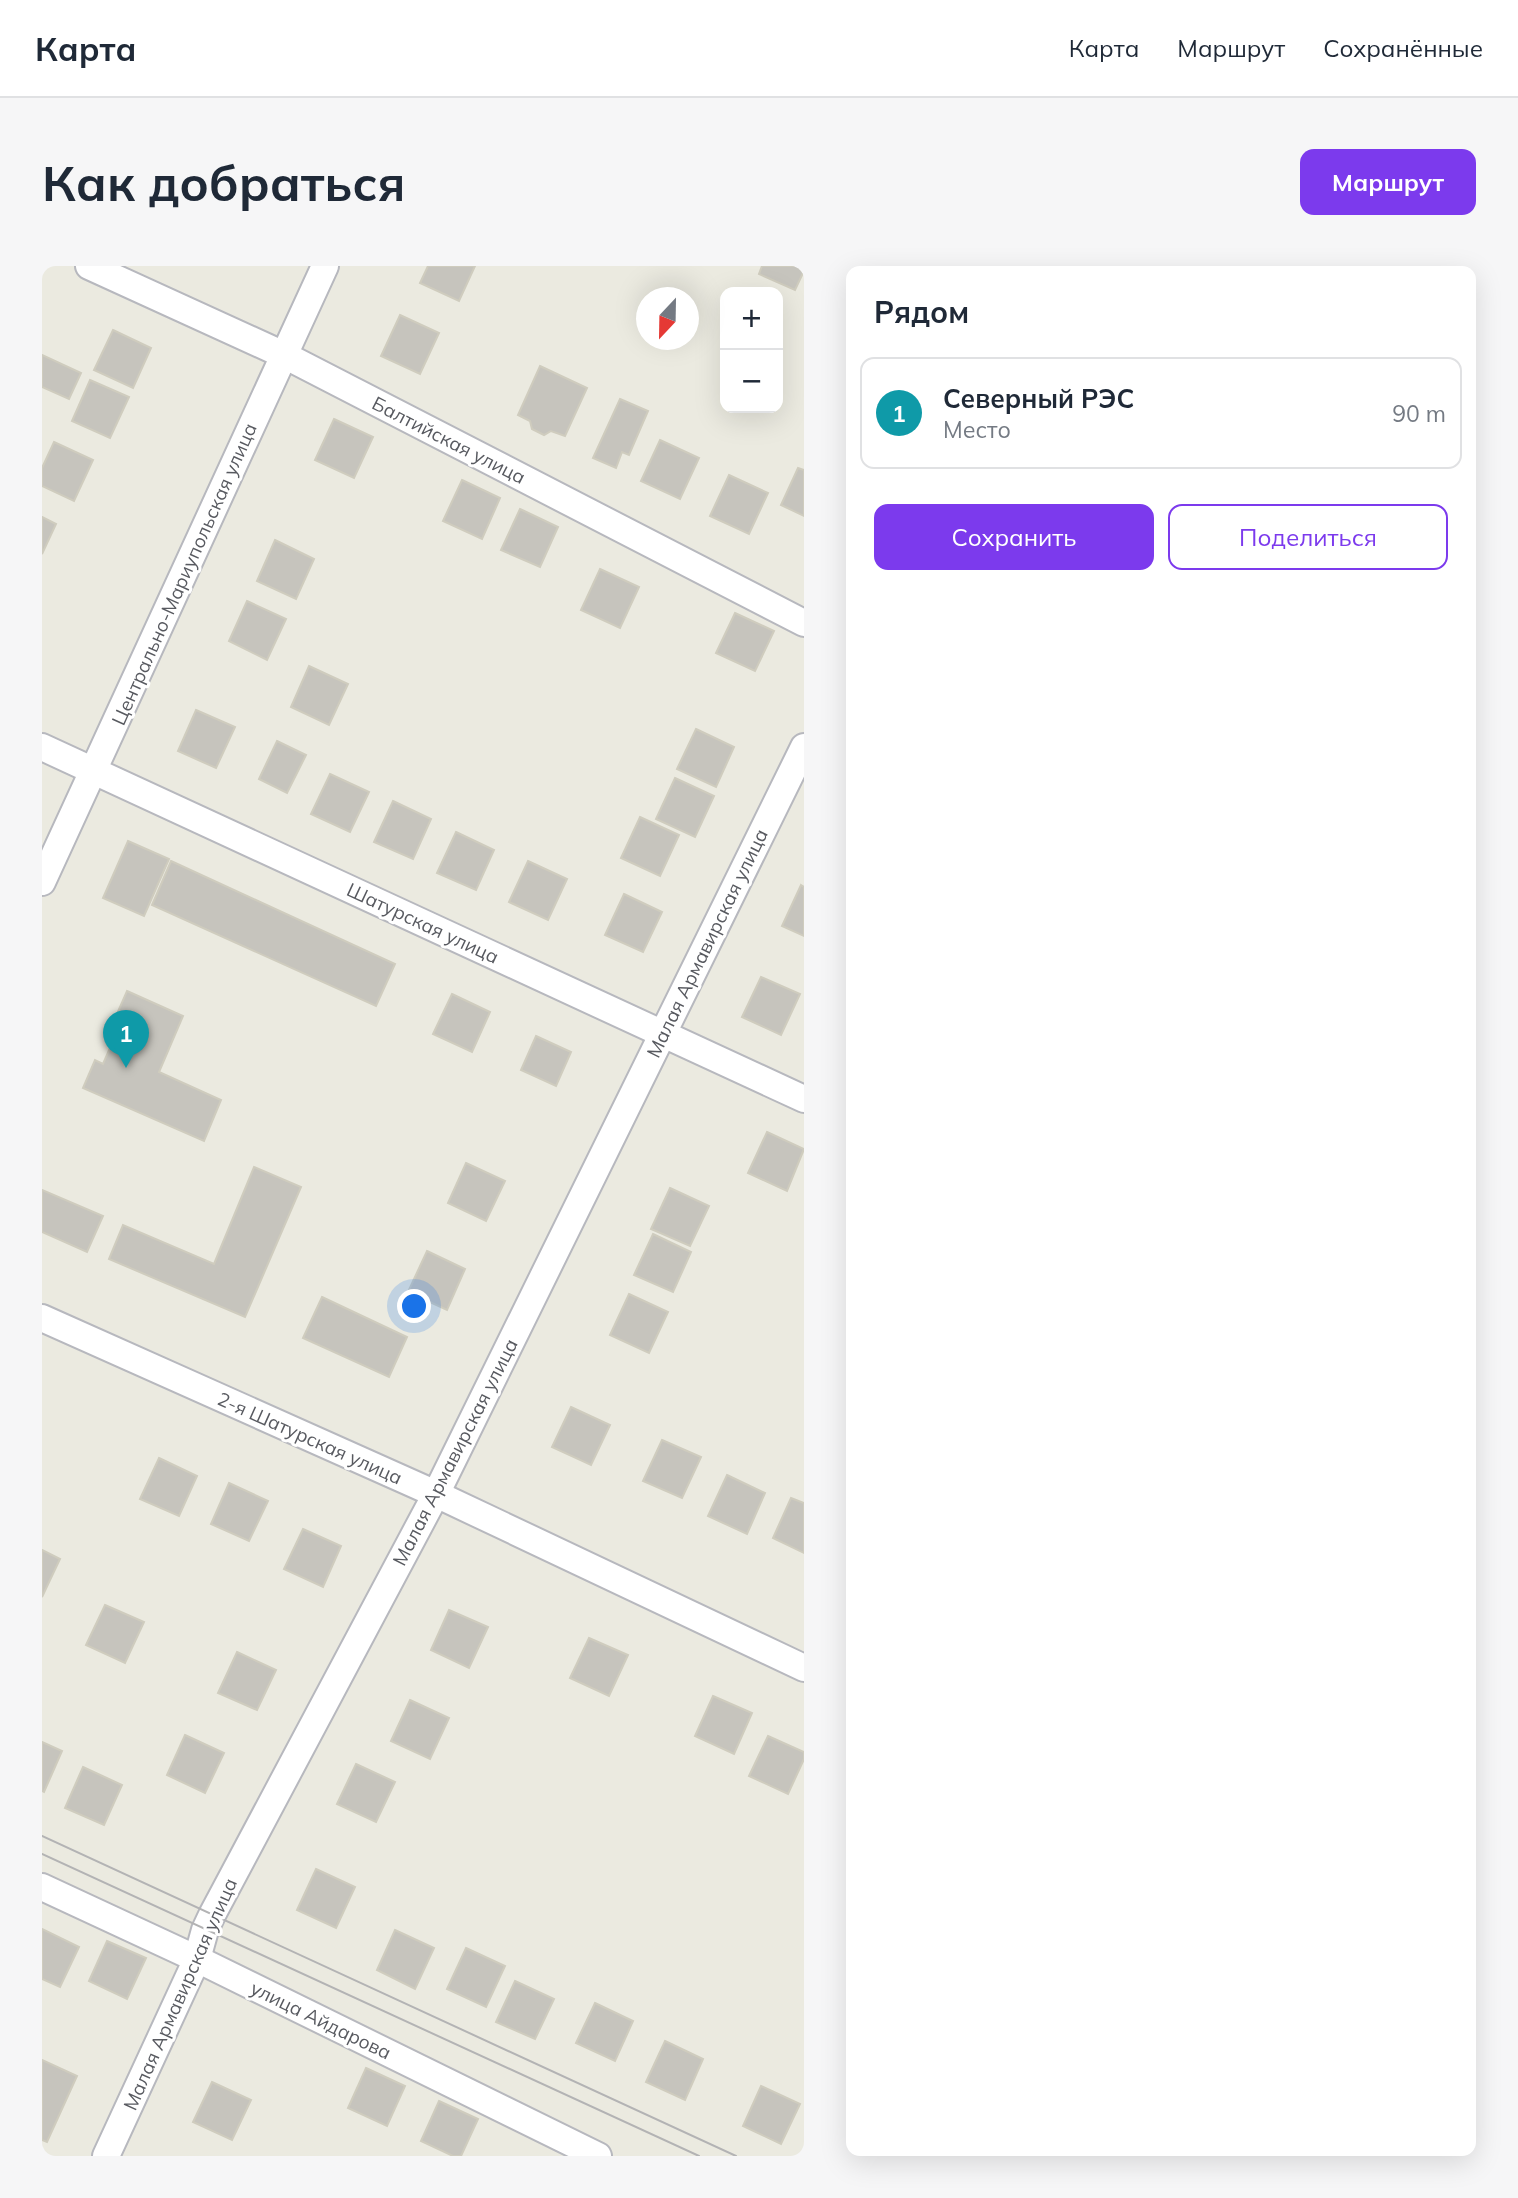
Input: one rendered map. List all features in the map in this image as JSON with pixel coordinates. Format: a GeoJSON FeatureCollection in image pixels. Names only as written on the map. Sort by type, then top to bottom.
{"type":"FeatureCollection","features":[{"type":"Feature","properties":{"kind":"street","name":"Балтийская улица"},"geometry":{"type":"LineString","coordinates":[[89,266],[284,355],[804,623]]}},
{"type":"Feature","properties":{"kind":"street","name":"Центрально-Мариупольская улица"},"geometry":{"type":"LineString","coordinates":[[42,882],[325,266]]}},
{"type":"Feature","properties":{"kind":"street","name":"Шатурская улица"},"geometry":{"type":"LineString","coordinates":[[42,747],[804,1099]]}},
{"type":"Feature","properties":{"kind":"street","name":"Малая Армавирская улица"},"geometry":{"type":"LineString","coordinates":[[106,2156],[197,1959],[212,1915],[436,1494],[804,747]]}},
{"type":"Feature","properties":{"kind":"street","name":"2-я Шатурская улица"},"geometry":{"type":"LineString","coordinates":[[42,1318],[436,1494],[804,1668]]}},
{"type":"Feature","properties":{"kind":"street","name":"улица Айдарова"},"geometry":{"type":"LineString","coordinates":[[42,1887],[197,1959],[598,2156]]}},
{"type":"Feature","properties":{"kind":"building"},"geometry":{"type":"Polygon","coordinates":[[[428,266],[475,266],[459,301],[420,283],[428,266]]]}},
{"type":"Feature","properties":{"kind":"building"},"geometry":{"type":"Polygon","coordinates":[[[762,266],[804,266],[804,271],[795,290],[759,274],[762,266]]]}},
{"type":"Feature","properties":{"kind":"building"},"geometry":{"type":"Polygon","coordinates":[[[400,315],[439,333],[420,374],[381,356],[400,315]]]}},
{"type":"Feature","properties":{"kind":"building"},"geometry":{"type":"Polygon","coordinates":[[[113,330],[151,348],[133,388],[94,370],[113,330]]]}},
{"type":"Feature","properties":{"kind":"building"},"geometry":{"type":"Polygon","coordinates":[[[42,355],[81,373],[69,399],[42,387],[42,355]]]}},
{"type":"Feature","properties":{"kind":"building"},"geometry":{"type":"Polygon","coordinates":[[[540,366],[587,388],[565,436],[551,431],[544,435],[532,429],[530,421],[518,415],[540,366]]]}},
{"type":"Feature","properties":{"kind":"building"},"geometry":{"type":"Polygon","coordinates":[[[90,380],[129,397],[110,438],[72,421],[90,380]]]}},
{"type":"Feature","properties":{"kind":"building"},"geometry":{"type":"Polygon","coordinates":[[[620,399],[648,411],[629,455],[622,452],[616,468],[593,458],[620,399]]]}},
{"type":"Feature","properties":{"kind":"building"},"geometry":{"type":"Polygon","coordinates":[[[334,419],[373,437],[354,478],[315,460],[334,419]]]}},
{"type":"Feature","properties":{"kind":"building"},"geometry":{"type":"Polygon","coordinates":[[[660,440],[699,458],[680,499],[641,481],[660,440]]]}},
{"type":"Feature","properties":{"kind":"building"},"geometry":{"type":"Polygon","coordinates":[[[54,442],[93,460],[74,501],[42,486],[42,468],[54,442]]]}},
{"type":"Feature","properties":{"kind":"building"},"geometry":{"type":"Polygon","coordinates":[[[798,468],[804,470],[804,516],[781,505],[798,468]]]}},
{"type":"Feature","properties":{"kind":"building"},"geometry":{"type":"Polygon","coordinates":[[[729,475],[768,493],[749,534],[710,516],[729,475]]]}},
{"type":"Feature","properties":{"kind":"building"},"geometry":{"type":"Polygon","coordinates":[[[462,480],[500,498],[482,539],[443,521],[462,480]]]}},
{"type":"Feature","properties":{"kind":"building"},"geometry":{"type":"Polygon","coordinates":[[[520,509],[558,527],[540,567],[501,550],[520,509]]]}},
{"type":"Feature","properties":{"kind":"building"},"geometry":{"type":"Polygon","coordinates":[[[42,517],[56,524],[42,554],[42,517]]]}},
{"type":"Feature","properties":{"kind":"building"},"geometry":{"type":"Polygon","coordinates":[[[275,540],[314,559],[296,599],[257,581],[275,540]]]}},
{"type":"Feature","properties":{"kind":"building"},"geometry":{"type":"Polygon","coordinates":[[[600,569],[639,587],[620,628],[581,610],[600,569]]]}},
{"type":"Feature","properties":{"kind":"building"},"geometry":{"type":"Polygon","coordinates":[[[247,601],[286,619],[267,660],[229,641],[247,601]]]}},
{"type":"Feature","properties":{"kind":"building"},"geometry":{"type":"Polygon","coordinates":[[[735,613],[774,631],[755,671],[716,653],[735,613]]]}},
{"type":"Feature","properties":{"kind":"building"},"geometry":{"type":"Polygon","coordinates":[[[309,666],[348,684],[329,725],[291,707],[309,666]]]}},
{"type":"Feature","properties":{"kind":"building"},"geometry":{"type":"Polygon","coordinates":[[[196,710],[235,727],[216,768],[178,751],[196,710]]]}},
{"type":"Feature","properties":{"kind":"building"},"geometry":{"type":"Polygon","coordinates":[[[696,729],[734,747],[716,787],[677,769],[696,729]]]}},
{"type":"Feature","properties":{"kind":"building"},"geometry":{"type":"Polygon","coordinates":[[[277,741],[306,755],[287,793],[259,779],[277,741]]]}},
{"type":"Feature","properties":{"kind":"building"},"geometry":{"type":"Polygon","coordinates":[[[330,774],[369,792],[350,832],[311,814],[330,774]]]}},
{"type":"Feature","properties":{"kind":"building"},"geometry":{"type":"Polygon","coordinates":[[[675,778],[714,796],[695,837],[656,819],[675,778]]]}},
{"type":"Feature","properties":{"kind":"building"},"geometry":{"type":"Polygon","coordinates":[[[393,801],[431,819],[413,859],[374,842],[393,801]]]}},
{"type":"Feature","properties":{"kind":"building"},"geometry":{"type":"Polygon","coordinates":[[[640,817],[679,835],[660,876],[621,858],[640,817]]]}},
{"type":"Feature","properties":{"kind":"building"},"geometry":{"type":"Polygon","coordinates":[[[456,832],[494,850],[476,890],[437,873],[456,832]]]}},
{"type":"Feature","properties":{"kind":"building"},"geometry":{"type":"Polygon","coordinates":[[[128,841],[169,859],[144,916],[103,898],[128,841]]]}},
{"type":"Feature","properties":{"kind":"building"},"geometry":{"type":"Polygon","coordinates":[[[171,861],[395,964],[376,1006],[152,905],[171,861]]]}},
{"type":"Feature","properties":{"kind":"building"},"geometry":{"type":"Polygon","coordinates":[[[528,861],[567,879],[548,920],[509,902],[528,861]]]}},
{"type":"Feature","properties":{"kind":"building"},"geometry":{"type":"Polygon","coordinates":[[[801,885],[804,887],[804,936],[782,926],[801,885]]]}},
{"type":"Feature","properties":{"kind":"building"},"geometry":{"type":"Polygon","coordinates":[[[624,894],[662,912],[643,952],[605,935],[624,894]]]}},
{"type":"Feature","properties":{"kind":"building"},"geometry":{"type":"Polygon","coordinates":[[[761,977],[800,994],[781,1035],[742,1017],[761,977]]]}},
{"type":"Feature","properties":{"kind":"building"},"geometry":{"type":"Polygon","coordinates":[[[127,991],[183,1016],[159,1072],[221,1100],[204,1141],[83,1088],[95,1060],[103,1064],[123,1018],[116,1016],[127,991]]]}},
{"type":"Feature","properties":{"kind":"building"},"geometry":{"type":"Polygon","coordinates":[[[452,994],[490,1012],[472,1052],[433,1034],[452,994]]]}},
{"type":"Feature","properties":{"kind":"building"},"geometry":{"type":"Polygon","coordinates":[[[536,1036],[571,1052],[556,1086],[521,1070],[536,1036]]]}},
{"type":"Feature","properties":{"kind":"building"},"geometry":{"type":"Polygon","coordinates":[[[767,1132],[804,1149],[787,1191],[748,1173],[767,1132]]]}},
{"type":"Feature","properties":{"kind":"building"},"geometry":{"type":"Polygon","coordinates":[[[466,1163],[505,1181],[486,1221],[448,1203],[466,1163]]]}},
{"type":"Feature","properties":{"kind":"building"},"geometry":{"type":"Polygon","coordinates":[[[254,1167],[301,1187],[245,1317],[109,1259],[123,1225],[214,1264],[254,1167]]]}},
{"type":"Feature","properties":{"kind":"building"},"geometry":{"type":"Polygon","coordinates":[[[670,1188],[709,1206],[690,1246],[651,1229],[670,1188]]]}},
{"type":"Feature","properties":{"kind":"building"},"geometry":{"type":"Polygon","coordinates":[[[42,1190],[103,1216],[87,1252],[42,1232],[42,1190]]]}},
{"type":"Feature","properties":{"kind":"building"},"geometry":{"type":"Polygon","coordinates":[[[653,1234],[691,1252],[673,1292],[634,1275],[653,1234]]]}},
{"type":"Feature","properties":{"kind":"building"},"geometry":{"type":"Polygon","coordinates":[[[427,1251],[465,1269],[447,1310],[408,1292],[427,1251]]]}},
{"type":"Feature","properties":{"kind":"building"},"geometry":{"type":"Polygon","coordinates":[[[629,1294],[668,1312],[649,1353],[610,1335],[629,1294]]]}},
{"type":"Feature","properties":{"kind":"building"},"geometry":{"type":"Polygon","coordinates":[[[322,1297],[407,1337],[389,1377],[303,1338],[322,1297]]]}},
{"type":"Feature","properties":{"kind":"building"},"geometry":{"type":"Polygon","coordinates":[[[571,1407],[610,1425],[591,1465],[552,1447],[571,1407]]]}},
{"type":"Feature","properties":{"kind":"building"},"geometry":{"type":"Polygon","coordinates":[[[662,1440],[701,1457],[682,1498],[643,1481],[662,1440]]]}},
{"type":"Feature","properties":{"kind":"building"},"geometry":{"type":"Polygon","coordinates":[[[159,1458],[197,1476],[179,1516],[140,1499],[159,1458]]]}},
{"type":"Feature","properties":{"kind":"building"},"geometry":{"type":"Polygon","coordinates":[[[727,1475],[765,1493],[747,1534],[708,1516],[727,1475]]]}},
{"type":"Feature","properties":{"kind":"building"},"geometry":{"type":"Polygon","coordinates":[[[229,1483],[268,1501],[249,1541],[211,1524],[229,1483]]]}},
{"type":"Feature","properties":{"kind":"building"},"geometry":{"type":"Polygon","coordinates":[[[791,1498],[804,1503],[804,1553],[773,1538],[791,1498]]]}},
{"type":"Feature","properties":{"kind":"building"},"geometry":{"type":"Polygon","coordinates":[[[303,1529],[341,1546],[323,1587],[284,1569],[303,1529]]]}},
{"type":"Feature","properties":{"kind":"building"},"geometry":{"type":"Polygon","coordinates":[[[42,1550],[60,1559],[42,1597],[42,1550]]]}},
{"type":"Feature","properties":{"kind":"building"},"geometry":{"type":"Polygon","coordinates":[[[105,1605],[144,1622],[125,1663],[86,1645],[105,1605]]]}},
{"type":"Feature","properties":{"kind":"building"},"geometry":{"type":"Polygon","coordinates":[[[449,1610],[488,1627],[469,1668],[431,1650],[449,1610]]]}},
{"type":"Feature","properties":{"kind":"building"},"geometry":{"type":"Polygon","coordinates":[[[589,1638],[628,1655],[609,1696],[570,1678],[589,1638]]]}},
{"type":"Feature","properties":{"kind":"building"},"geometry":{"type":"Polygon","coordinates":[[[237,1652],[276,1670],[257,1710],[218,1693],[237,1652]]]}},
{"type":"Feature","properties":{"kind":"building"},"geometry":{"type":"Polygon","coordinates":[[[713,1696],[752,1713],[734,1754],[695,1736],[713,1696]]]}},
{"type":"Feature","properties":{"kind":"building"},"geometry":{"type":"Polygon","coordinates":[[[410,1700],[449,1718],[430,1759],[391,1741],[410,1700]]]}},
{"type":"Feature","properties":{"kind":"building"},"geometry":{"type":"Polygon","coordinates":[[[185,1735],[224,1753],[205,1793],[167,1775],[185,1735]]]}},
{"type":"Feature","properties":{"kind":"building"},"geometry":{"type":"Polygon","coordinates":[[[768,1736],[804,1752],[804,1759],[788,1794],[749,1776],[768,1736]]]}},
{"type":"Feature","properties":{"kind":"building"},"geometry":{"type":"Polygon","coordinates":[[[42,1742],[62,1751],[44,1792],[42,1791],[42,1742]]]}},
{"type":"Feature","properties":{"kind":"building"},"geometry":{"type":"Polygon","coordinates":[[[356,1764],[395,1782],[376,1822],[337,1804],[356,1764]]]}},
{"type":"Feature","properties":{"kind":"building"},"geometry":{"type":"Polygon","coordinates":[[[83,1767],[122,1785],[104,1825],[65,1808],[83,1767]]]}},
{"type":"Feature","properties":{"kind":"building"},"geometry":{"type":"Polygon","coordinates":[[[316,1869],[355,1887],[336,1928],[297,1910],[316,1869]]]}},
{"type":"Feature","properties":{"kind":"building"},"geometry":{"type":"Polygon","coordinates":[[[42,1929],[79,1947],[60,1987],[42,1979],[42,1929]]]}},
{"type":"Feature","properties":{"kind":"building"},"geometry":{"type":"Polygon","coordinates":[[[395,1930],[434,1948],[415,1989],[377,1970],[395,1930]]]}},
{"type":"Feature","properties":{"kind":"building"},"geometry":{"type":"Polygon","coordinates":[[[107,1941],[146,1958],[127,1999],[89,1981],[107,1941]]]}},
{"type":"Feature","properties":{"kind":"building"},"geometry":{"type":"Polygon","coordinates":[[[466,1948],[505,1966],[486,2007],[447,1989],[466,1948]]]}},
{"type":"Feature","properties":{"kind":"building"},"geometry":{"type":"Polygon","coordinates":[[[515,1981],[554,1999],[535,2039],[496,2022],[515,1981]]]}},
{"type":"Feature","properties":{"kind":"building"},"geometry":{"type":"Polygon","coordinates":[[[595,2003],[633,2021],[615,2061],[576,2043],[595,2003]]]}},
{"type":"Feature","properties":{"kind":"building"},"geometry":{"type":"Polygon","coordinates":[[[665,2041],[703,2059],[685,2100],[646,2082],[665,2041]]]}},
{"type":"Feature","properties":{"kind":"building"},"geometry":{"type":"Polygon","coordinates":[[[42,2060],[77,2076],[47,2142],[42,2140],[42,2060]]]}},
{"type":"Feature","properties":{"kind":"building"},"geometry":{"type":"Polygon","coordinates":[[[366,2068],[405,2086],[387,2126],[348,2108],[366,2068]]]}},
{"type":"Feature","properties":{"kind":"building"},"geometry":{"type":"Polygon","coordinates":[[[212,2082],[251,2100],[232,2140],[193,2122],[212,2082]]]}},
{"type":"Feature","properties":{"kind":"building"},"geometry":{"type":"Polygon","coordinates":[[[761,2086],[800,2104],[781,2144],[743,2126],[761,2086]]]}},
{"type":"Feature","properties":{"kind":"building"},"geometry":{"type":"Polygon","coordinates":[[[439,2101],[478,2119],[461,2156],[453,2156],[421,2141],[439,2101]]]}},
{"type":"Feature","properties":{"kind":"tram line"},"geometry":{"type":"LineString","coordinates":[[42,1836],[736,2156]]}},
{"type":"Feature","properties":{"kind":"tram line"},"geometry":{"type":"LineString","coordinates":[[42,1854],[699,2156]]}},
{"type":"Feature","properties":{"kind":"place","name":"Северный РЭС"},"geometry":{"type":"Point","coordinates":[126,1068]}}]}
